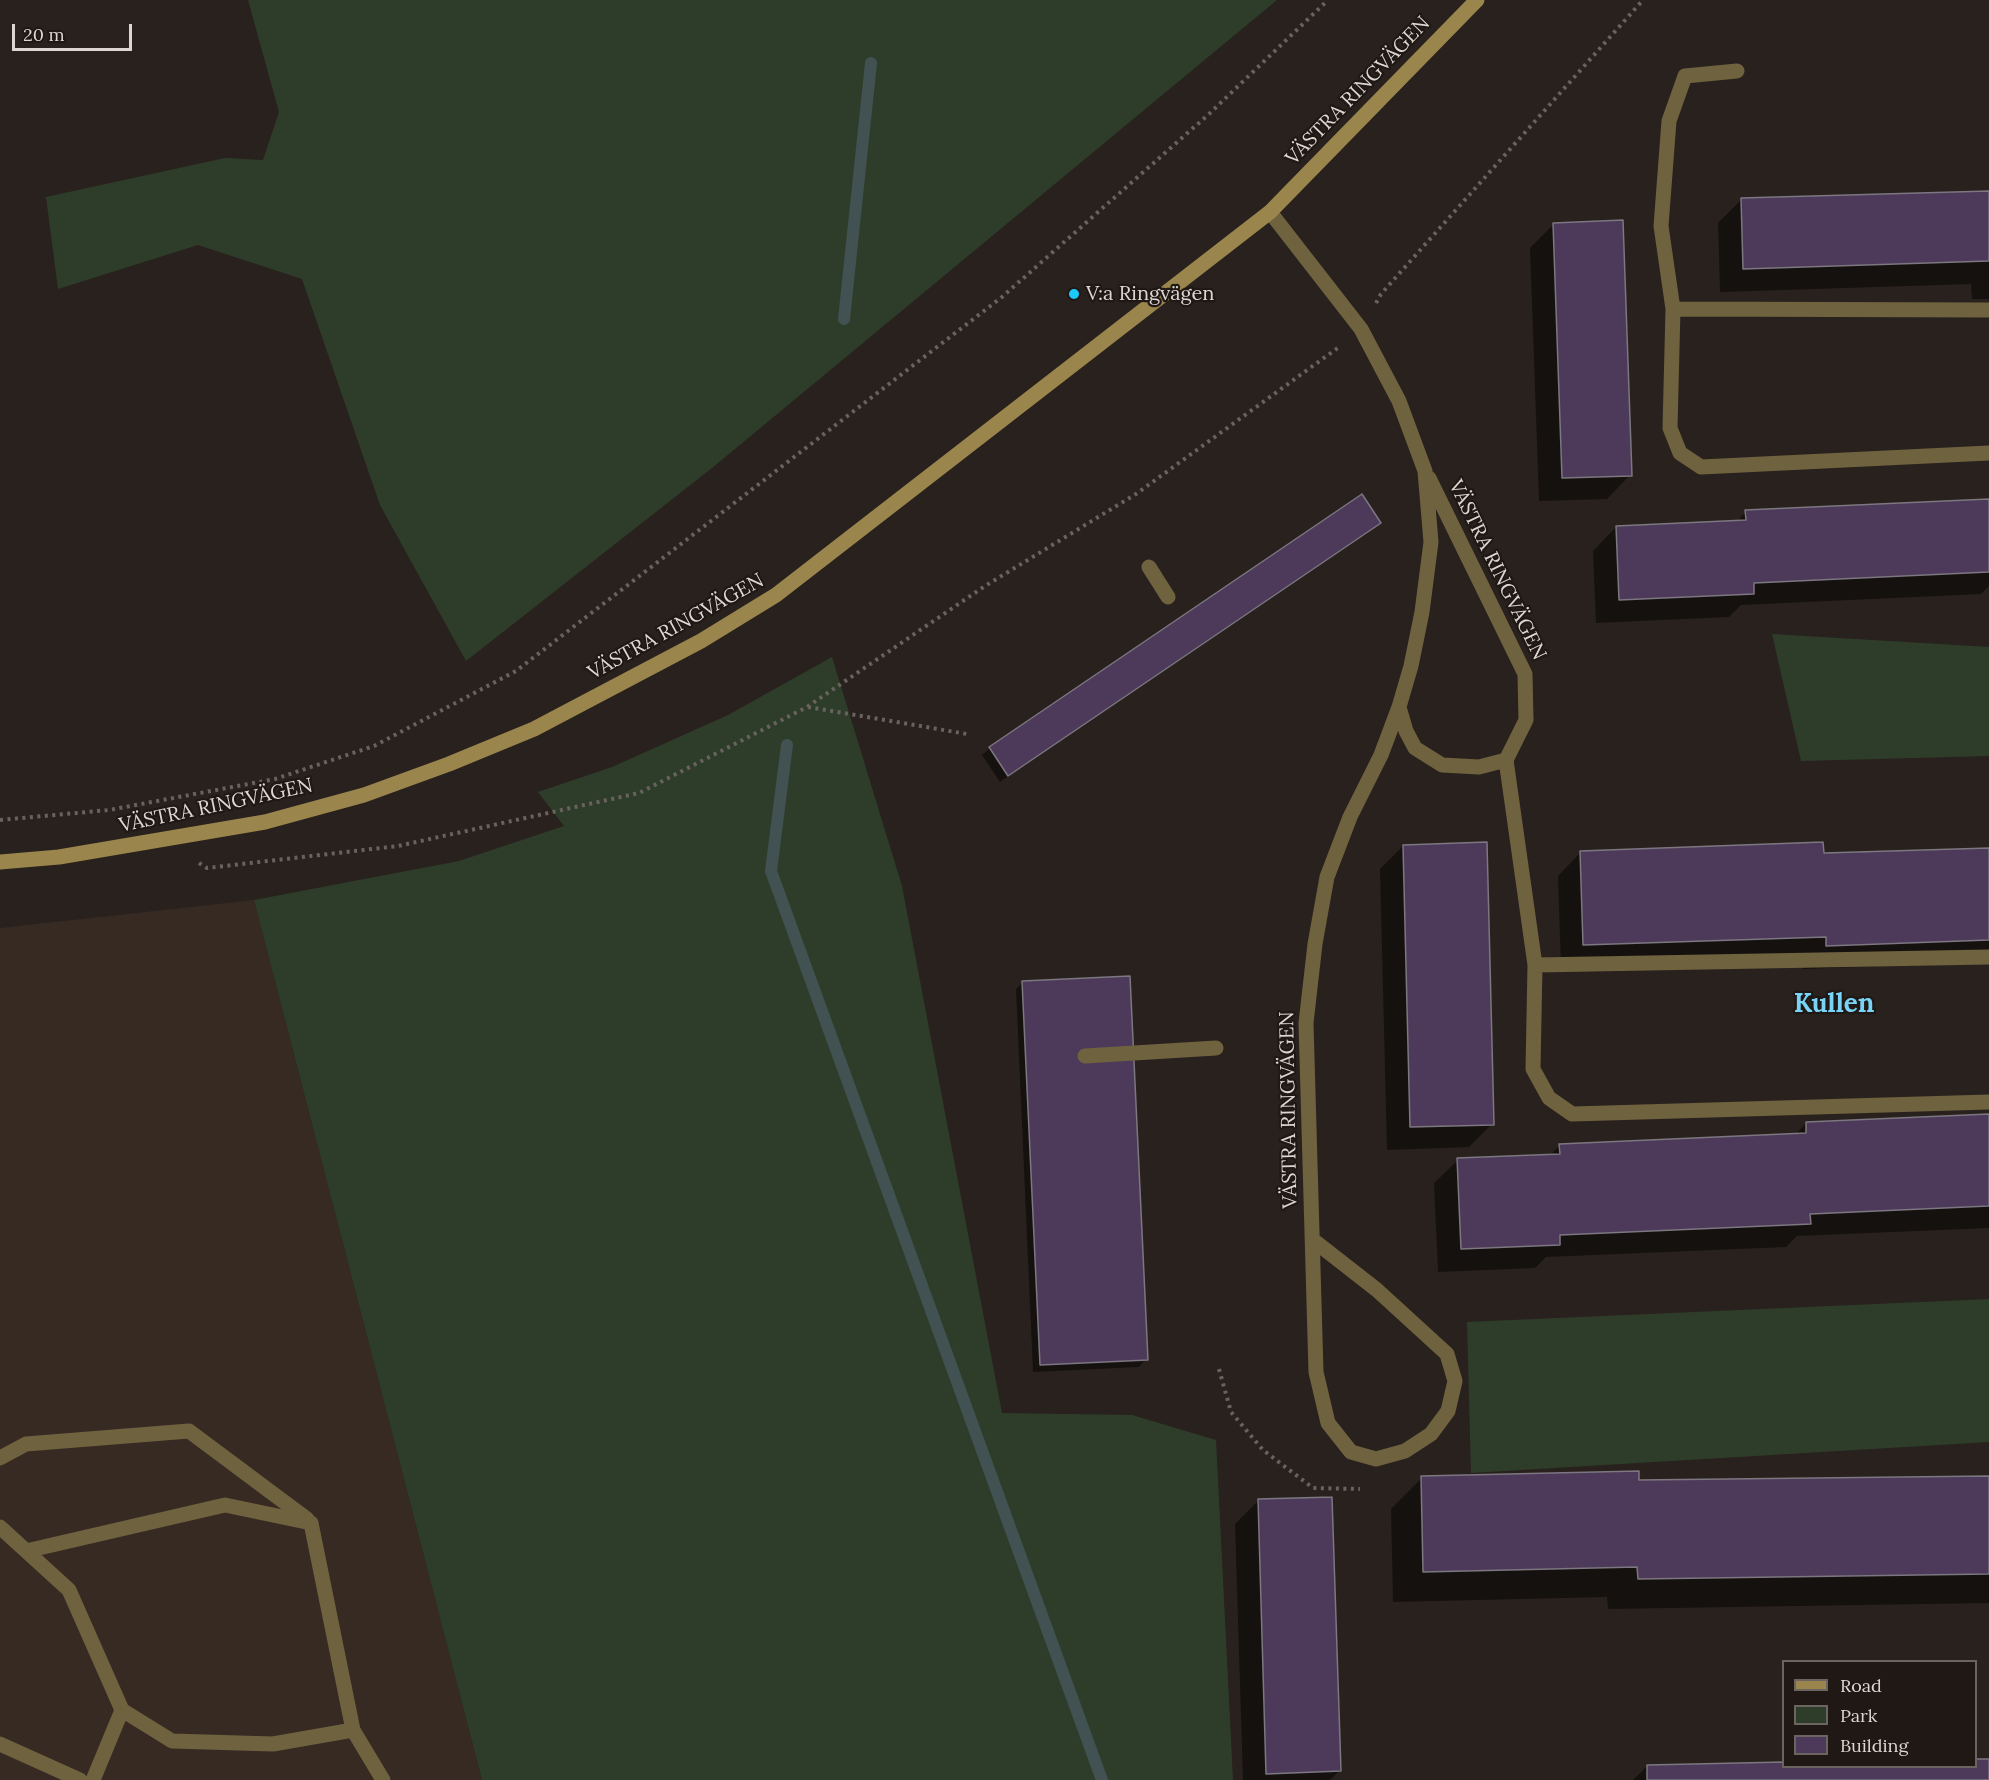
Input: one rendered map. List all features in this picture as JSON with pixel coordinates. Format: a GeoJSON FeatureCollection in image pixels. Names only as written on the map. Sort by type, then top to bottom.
{"type":"FeatureCollection","features":[{"type":"Feature","properties":{"kind":"main road","name":"VÄSTRA RINGVÄGEN"},"geometry":{"type":"LineString","coordinates":[[0,862],[59,857],[265,822],[364,795],[449,764],[534,729],[701,641],[776,595],[1270,212],[1477,0]]}},
{"type":"Feature","properties":{"kind":"street"},"geometry":{"type":"LineString","coordinates":[[1737,71],[1684,76],[1669,121],[1661,226],[1674,309],[1670,428],[1680,453],[1701,467],[1989,453]]}},
{"type":"Feature","properties":{"kind":"street","name":"VÄSTRA RINGVÄGEN"},"geometry":{"type":"LineString","coordinates":[[1270,212],[1361,328],[1399,401],[1425,471],[1525,674],[1526,720],[1506,760]]}},
{"type":"Feature","properties":{"kind":"street"},"geometry":{"type":"LineString","coordinates":[[1674,309],[1989,310]]}},
{"type":"Feature","properties":{"kind":"street","name":"VÄSTRA RINGVÄGEN"},"geometry":{"type":"LineString","coordinates":[[1312,1240],[1377,1290],[1447,1354],[1455,1381],[1448,1411],[1431,1434],[1405,1451],[1376,1459],[1351,1452],[1328,1423],[1316,1372],[1312,1240],[1306,1023],[1315,944],[1327,877],[1350,817],[1381,755],[1411,666],[1422,612],[1431,542],[1425,471]]}},
{"type":"Feature","properties":{"kind":"street"},"geometry":{"type":"LineString","coordinates":[[1149,567],[1168,597]]}},
{"type":"Feature","properties":{"kind":"street"},"geometry":{"type":"LineString","coordinates":[[1399,707],[1406,731],[1415,748],[1442,765],[1479,767],[1506,760],[1535,965],[1533,1069],[1549,1098],[1572,1114],[1989,1102]]}},
{"type":"Feature","properties":{"kind":"street"},"geometry":{"type":"LineString","coordinates":[[1535,965],[1989,957]]}},
{"type":"Feature","properties":{"kind":"street"},"geometry":{"type":"LineString","coordinates":[[1085,1056],[1216,1048]]}},
{"type":"Feature","properties":{"kind":"street"},"geometry":{"type":"LineString","coordinates":[[0,1458],[26,1444],[189,1431],[311,1523],[353,1730],[383,1780]]}},
{"type":"Feature","properties":{"kind":"street"},"geometry":{"type":"LineString","coordinates":[[26,1551],[225,1505],[311,1523]]}},
{"type":"Feature","properties":{"kind":"street"},"geometry":{"type":"LineString","coordinates":[[0,1527],[69,1590],[122,1710],[172,1741],[273,1744],[353,1730]]}},
{"type":"Feature","properties":{"kind":"street"},"geometry":{"type":"LineString","coordinates":[[93,1780],[122,1710]]}},
{"type":"Feature","properties":{"kind":"street"},"geometry":{"type":"LineString","coordinates":[[0,1744],[80,1780]]}},
{"type":"Feature","properties":{"kind":"path"},"geometry":{"type":"LineString","coordinates":[[0,820],[109,810],[275,779],[374,746],[516,671],[1002,297],[1209,114],[1328,0]]}},
{"type":"Feature","properties":{"kind":"path"},"geometry":{"type":"LineString","coordinates":[[160,841],[207,868],[398,846],[639,793],[807,707],[986,586],[1136,494],[1318,363],[1361,328],[1381,294],[1643,0]]}},
{"type":"Feature","properties":{"kind":"path"},"geometry":{"type":"LineString","coordinates":[[807,707],[967,734]]}},
{"type":"Feature","properties":{"kind":"path"},"geometry":{"type":"LineString","coordinates":[[1219,1369],[1231,1412],[1263,1450],[1313,1488],[1360,1489]]}},
{"type":"Feature","properties":{"kind":"shaded area"},"geometry":{"type":"Polygon","coordinates":[[[254,900],[482,1780],[0,1780],[0,928],[254,900]]]}},
{"type":"Feature","properties":{"kind":"green space"},"geometry":{"type":"Polygon","coordinates":[[[248,0],[1277,0],[712,468],[466,661],[380,505],[302,279],[198,245],[58,289],[46,197],[225,158],[263,160],[279,112],[248,0]]]}},
{"type":"Feature","properties":{"kind":"green space"},"geometry":{"type":"Polygon","coordinates":[[[1772,634],[1989,647],[1989,756],[1801,761],[1772,634]]]}},
{"type":"Feature","properties":{"kind":"green space"},"geometry":{"type":"Polygon","coordinates":[[[832,657],[902,886],[1002,1413],[1132,1415],[1216,1440],[1233,1780],[482,1780],[254,900],[459,861],[564,826],[538,792],[612,767],[728,715],[832,657]]]}},
{"type":"Feature","properties":{"kind":"green space"},"geometry":{"type":"Polygon","coordinates":[[[1989,1299],[1989,1442],[1471,1473],[1467,1322],[1989,1299]]]}},
{"type":"Feature","properties":{"kind":"building"},"geometry":{"type":"Polygon","coordinates":[[[1989,191],[1989,261],[1743,269],[1741,198],[1989,191]]]}},
{"type":"Feature","properties":{"kind":"building"},"geometry":{"type":"Polygon","coordinates":[[[1623,220],[1632,476],[1562,478],[1553,223],[1623,220]]]}},
{"type":"Feature","properties":{"kind":"building"},"geometry":{"type":"Polygon","coordinates":[[[1362,494],[1381,523],[1008,776],[989,747],[1362,494]]]}},
{"type":"Feature","properties":{"kind":"building"},"geometry":{"type":"Polygon","coordinates":[[[1989,499],[1989,572],[1754,583],[1754,594],[1619,600],[1616,526],[1746,520],[1745,510],[1989,499]]]}},
{"type":"Feature","properties":{"kind":"building"},"geometry":{"type":"Polygon","coordinates":[[[1487,842],[1494,1125],[1410,1127],[1403,845],[1487,842]]]}},
{"type":"Feature","properties":{"kind":"building"},"geometry":{"type":"Polygon","coordinates":[[[1823,842],[1824,853],[1989,848],[1989,940],[1826,946],[1826,937],[1583,945],[1580,851],[1823,842]]]}},
{"type":"Feature","properties":{"kind":"building"},"geometry":{"type":"Polygon","coordinates":[[[1130,976],[1148,1360],[1040,1365],[1022,981],[1130,976]]]}},
{"type":"Feature","properties":{"kind":"building"},"geometry":{"type":"Polygon","coordinates":[[[1989,1114],[1989,1206],[1810,1214],[1811,1224],[1560,1235],[1560,1245],[1461,1249],[1457,1158],[1560,1154],[1559,1144],[1806,1133],[1806,1122],[1989,1114]]]}},
{"type":"Feature","properties":{"kind":"building"},"geometry":{"type":"Polygon","coordinates":[[[1639,1471],[1639,1480],[1989,1476],[1989,1574],[1638,1579],[1637,1567],[1423,1572],[1421,1476],[1639,1471]]]}},
{"type":"Feature","properties":{"kind":"building"},"geometry":{"type":"Polygon","coordinates":[[[1332,1497],[1341,1771],[1266,1774],[1258,1499],[1332,1497]]]}},
{"type":"Feature","properties":{"kind":"building"},"geometry":{"type":"Polygon","coordinates":[[[1977,1759],[1989,1759],[1989,1780],[1647,1780],[1647,1765],[1782,1762],[1782,1768],[1977,1768],[1977,1759]]]}},
{"type":"Feature","properties":{"kind":"waterway"},"geometry":{"type":"LineString","coordinates":[[844,319],[871,63]]}},
{"type":"Feature","properties":{"kind":"waterway"},"geometry":{"type":"LineString","coordinates":[[787,745],[771,871],[1102,1780]]}},
{"type":"Feature","properties":{"kind":"place","name":"V:a Ringvägen"},"geometry":{"type":"Point","coordinates":[1074,294]}},
{"type":"Feature","properties":{"kind":"district","name":"Kullen"},"geometry":{"type":"Point","coordinates":[1834,1005]}}]}
